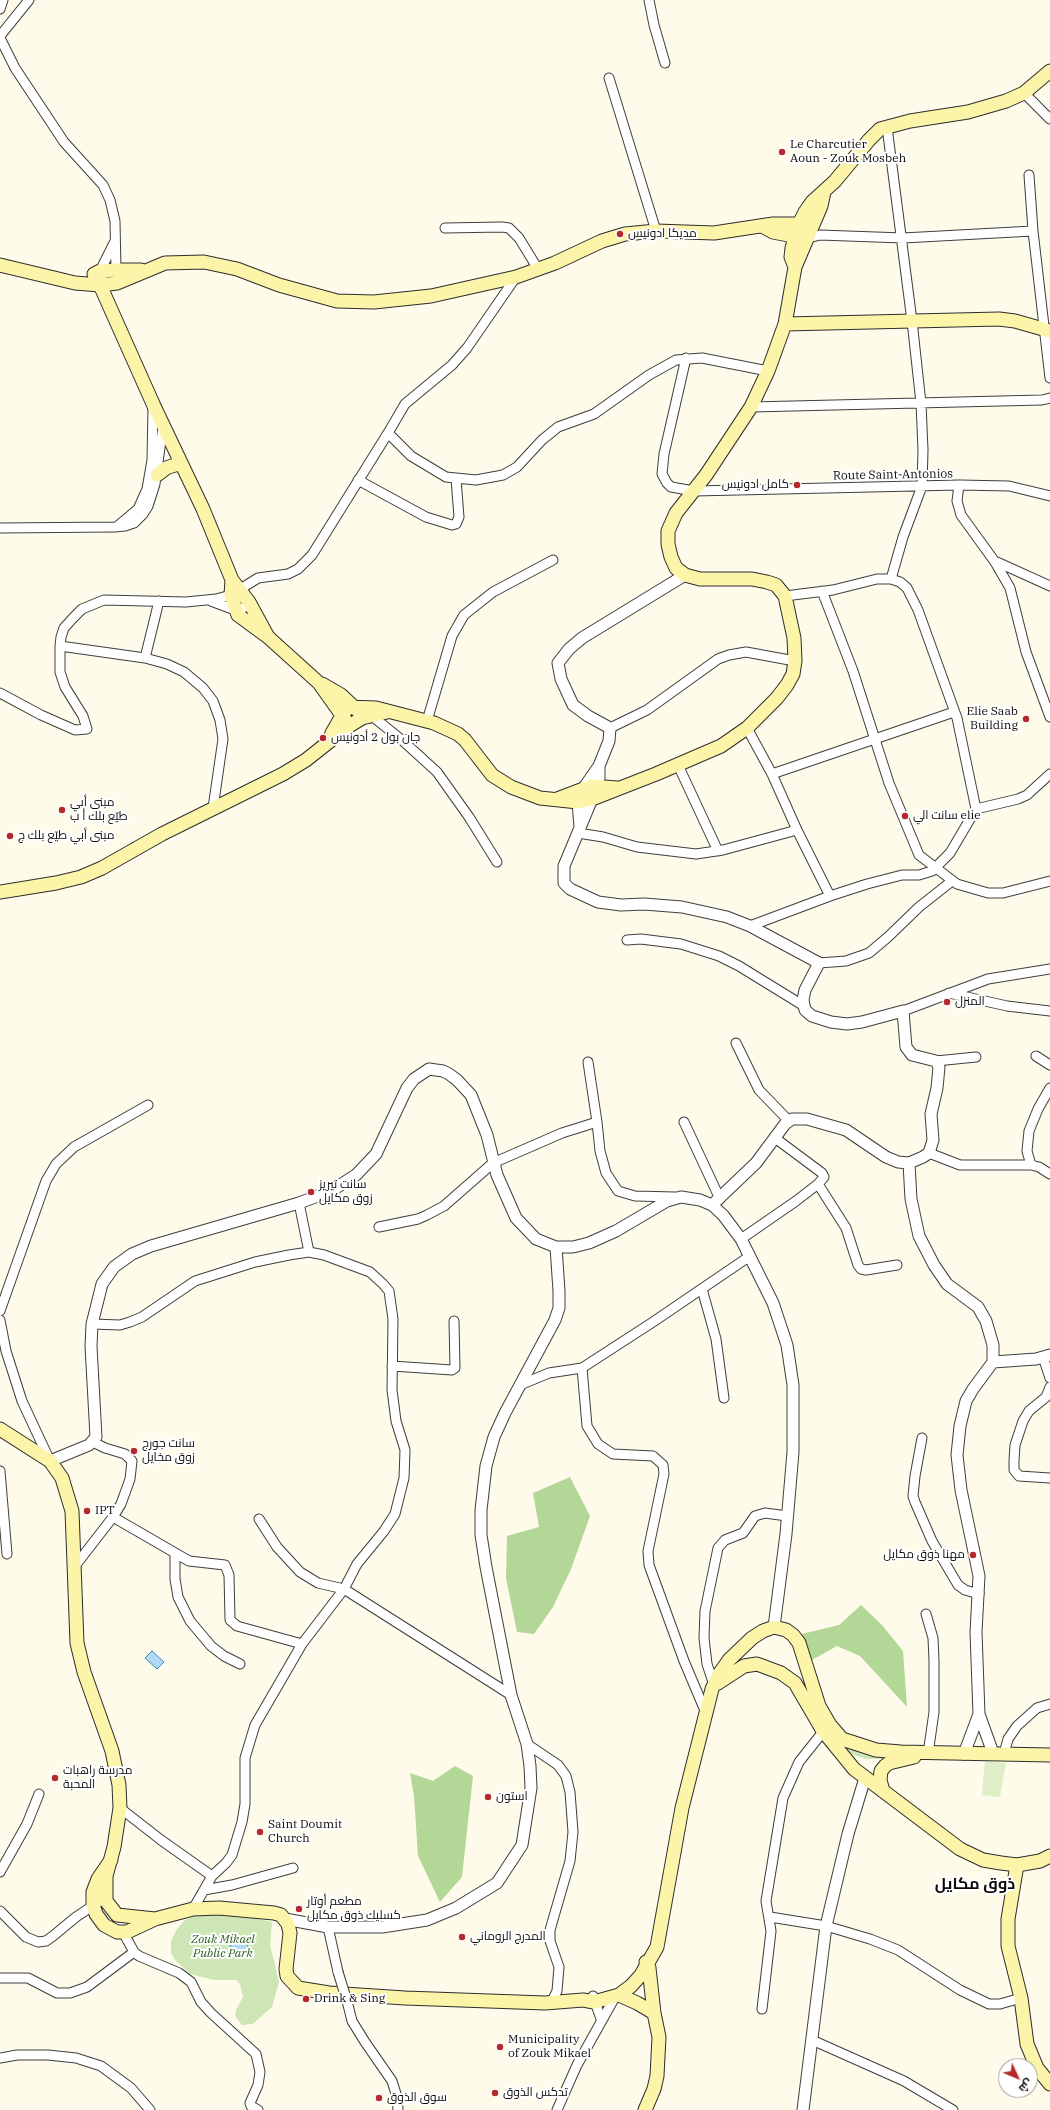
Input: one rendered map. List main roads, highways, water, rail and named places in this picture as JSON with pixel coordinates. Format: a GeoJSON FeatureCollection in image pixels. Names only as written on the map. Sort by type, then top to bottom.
{"type":"FeatureCollection","features":[{"type":"Feature","properties":{"kind":"main road"},"geometry":{"type":"LineString","coordinates":[[329,742],[332,732],[343,714],[350,707],[376,708],[440,725],[462,737],[492,775],[503,784],[536,797],[578,802],[592,799],[617,788],[678,766],[721,746],[747,728],[777,698],[788,685],[793,674],[795,661],[794,638],[785,596],[776,585],[767,582],[752,579],[700,579],[685,575],[676,568],[671,557],[668,544],[668,531],[676,513],[694,491],[751,406],[768,371],[784,324],[795,268],[791,257],[807,232],[812,202],[824,192],[874,135],[887,127],[968,112],[1006,101],[1024,93],[1050,71]]}},
{"type":"Feature","properties":{"kind":"main road"},"geometry":{"type":"LineString","coordinates":[[0,265],[75,283],[100,285],[117,276],[165,264],[204,262],[237,269],[315,295],[338,301],[362,302],[431,296],[477,287],[516,277],[613,237],[656,231],[714,233],[773,224],[807,232]]}},
{"type":"Feature","properties":{"kind":"main road"},"geometry":{"type":"LineString","coordinates":[[75,283],[100,271],[117,276]]}},
{"type":"Feature","properties":{"kind":"main road"},"geometry":{"type":"LineString","coordinates":[[100,271],[100,285],[163,426],[208,521],[234,588],[236,610],[246,622],[268,637],[319,683],[343,714],[349,726]]}},
{"type":"Feature","properties":{"kind":"main road"},"geometry":{"type":"LineString","coordinates":[[112,310],[117,276]]}},
{"type":"Feature","properties":{"kind":"main road"},"geometry":{"type":"LineString","coordinates":[[784,324],[999,319],[1015,321],[1046,330]]}},
{"type":"Feature","properties":{"kind":"main road"},"geometry":{"type":"LineString","coordinates":[[157,475],[166,468],[181,463]]}},
{"type":"Feature","properties":{"kind":"main road"},"geometry":{"type":"LineString","coordinates":[[234,588],[250,604],[268,637]]}},
{"type":"Feature","properties":{"kind":"main road"},"geometry":{"type":"LineString","coordinates":[[319,683],[341,694],[367,717]]}},
{"type":"Feature","properties":{"kind":"main road"},"geometry":{"type":"LineString","coordinates":[[0,892],[56,883],[81,877],[102,868],[162,834],[283,774],[306,760],[349,726],[367,717],[389,712]]}},
{"type":"Feature","properties":{"kind":"main road"},"geometry":{"type":"LineString","coordinates":[[553,800],[583,788],[597,786],[617,788]]}},
{"type":"Feature","properties":{"kind":"main road"},"geometry":{"type":"LineString","coordinates":[[0,1429],[50,1461],[62,1478],[72,1511],[75,1566],[76,1643],[84,1672],[112,1752],[118,1785],[120,1808],[111,1860],[106,1876],[106,1901],[117,1915],[154,1919]]}},
{"type":"Feature","properties":{"kind":"main road"},"geometry":{"type":"LineString","coordinates":[[590,1999],[613,1989],[626,1980],[657,1947],[682,1808],[714,1685],[719,1674],[729,1660],[752,1638],[774,1627],[786,1630],[793,1634],[799,1643],[827,1728],[842,1739],[876,1750],[927,1754],[1050,1755]]}},
{"type":"Feature","properties":{"kind":"main road"},"geometry":{"type":"LineString","coordinates":[[752,1638],[746,1653],[747,1658],[752,1665]]}},
{"type":"Feature","properties":{"kind":"main road"},"geometry":{"type":"LineString","coordinates":[[714,1685],[735,1670],[757,1664],[781,1673],[796,1685],[854,1769],[960,1849],[983,1860],[1017,1864],[1040,1861],[1050,1856]]}},
{"type":"Feature","properties":{"kind":"main road"},"geometry":{"type":"LineString","coordinates":[[796,1685],[810,1679]]}},
{"type":"Feature","properties":{"kind":"main road"},"geometry":{"type":"LineString","coordinates":[[883,1791],[880,1776],[881,1771],[889,1763],[927,1754]]}},
{"type":"Feature","properties":{"kind":"main road"},"geometry":{"type":"LineString","coordinates":[[111,1860],[98,1879],[94,1892],[93,1904],[97,1917],[104,1925],[117,1932],[123,1932],[136,1929],[154,1919],[193,1908],[258,1910],[274,1913],[285,1919],[290,1933],[286,1969],[287,1976],[298,1988],[329,1993],[390,1997],[551,2003],[617,1996],[637,2003],[656,2017]]}},
{"type":"Feature","properties":{"kind":"main road"},"geometry":{"type":"LineString","coordinates":[[1017,1864],[1009,1910],[1007,1937],[1020,1998],[1027,2044],[1037,2068],[1050,2084]]}},
{"type":"Feature","properties":{"kind":"main road"},"geometry":{"type":"LineString","coordinates":[[617,1996],[641,1975],[648,1957]]}},
{"type":"Feature","properties":{"kind":"main road"},"geometry":{"type":"LineString","coordinates":[[645,2110],[654,2089],[659,2037],[656,2017],[659,2013],[657,1973],[648,1957]]}},
{"type":"Feature","properties":{"kind":"water"},"geometry":{"type":"Polygon","coordinates":[[[152,1651],[164,1662],[157,1669],[145,1658],[152,1651]]]}},
{"type":"Feature","properties":{"kind":"water"},"geometry":{"type":"Polygon","coordinates":[[[235,1939],[243,1939],[248,1944],[246,1955],[243,1957],[235,1957],[230,1952],[230,1944],[235,1939]]]}},
{"type":"Feature","properties":{"kind":"place","name":"Le Charcutier Aoun - Zouk Mosbeh"},"geometry":{"type":"Point","coordinates":[782,152]}},
{"type":"Feature","properties":{"kind":"place","name":"مديكا ادونيس"},"geometry":{"type":"Point","coordinates":[620,234]}},
{"type":"Feature","properties":{"kind":"place","name":"كامل ادونيس"},"geometry":{"type":"Point","coordinates":[797,485]}},
{"type":"Feature","properties":{"kind":"place","name":"Elie Saab Building"},"geometry":{"type":"Point","coordinates":[1026,719]}},
{"type":"Feature","properties":{"kind":"place","name":"جان بول 2 أدونيس"},"geometry":{"type":"Point","coordinates":[323,738]}},
{"type":"Feature","properties":{"kind":"place","name":"مبنى أبي طيّع بلك أ ب"},"geometry":{"type":"Point","coordinates":[62,810]}},
{"type":"Feature","properties":{"kind":"place","name":"سانت الي elie"},"geometry":{"type":"Point","coordinates":[905,816]}},
{"type":"Feature","properties":{"kind":"place","name":"مبنى أبي طيّع بلك ج"},"geometry":{"type":"Point","coordinates":[10,836]}},
{"type":"Feature","properties":{"kind":"place","name":"المنزل"},"geometry":{"type":"Point","coordinates":[947,1002]}},
{"type":"Feature","properties":{"kind":"place","name":"سانت تيريز زوق مكايل"},"geometry":{"type":"Point","coordinates":[311,1192]}},
{"type":"Feature","properties":{"kind":"place","name":"سانت جورج زوق مخايل"},"geometry":{"type":"Point","coordinates":[134,1451]}},
{"type":"Feature","properties":{"kind":"place","name":"IPT"},"geometry":{"type":"Point","coordinates":[87,1511]}},
{"type":"Feature","properties":{"kind":"place","name":"مهنا ذوق مكايل"},"geometry":{"type":"Point","coordinates":[973,1555]}},
{"type":"Feature","properties":{"kind":"place","name":"مدرسة راهبات المحبة"},"geometry":{"type":"Point","coordinates":[55,1778]}},
{"type":"Feature","properties":{"kind":"place","name":"استون"},"geometry":{"type":"Point","coordinates":[488,1797]}},
{"type":"Feature","properties":{"kind":"place","name":"Saint Doumit Church"},"geometry":{"type":"Point","coordinates":[260,1832]}},
{"type":"Feature","properties":{"kind":"place","name":"مطعم أوتار كسليك ذوق مكايل"},"geometry":{"type":"Point","coordinates":[299,1909]}},
{"type":"Feature","properties":{"kind":"place","name":"المدرج الروماني"},"geometry":{"type":"Point","coordinates":[462,1937]}},
{"type":"Feature","properties":{"kind":"place","name":"Drink & Sing"},"geometry":{"type":"Point","coordinates":[306,1999]}},
{"type":"Feature","properties":{"kind":"place","name":"Municipality of Zouk Mikael"},"geometry":{"type":"Point","coordinates":[500,2047]}},
{"type":"Feature","properties":{"kind":"place","name":"تدكس الذوق"},"geometry":{"type":"Point","coordinates":[495,2093]}},
{"type":"Feature","properties":{"kind":"place","name":"سوق الذوق"},"geometry":{"type":"Point","coordinates":[379,2098]}},
{"type":"Feature","properties":{"kind":"district","name":"ذوق مكايل"},"geometry":{"type":"Point","coordinates":[975,1884]}},
{"type":"Feature","properties":{"kind":"park label","name":"Zouk Mikael Public Park"},"geometry":{"type":"Point","coordinates":[223,1947]}}]}
